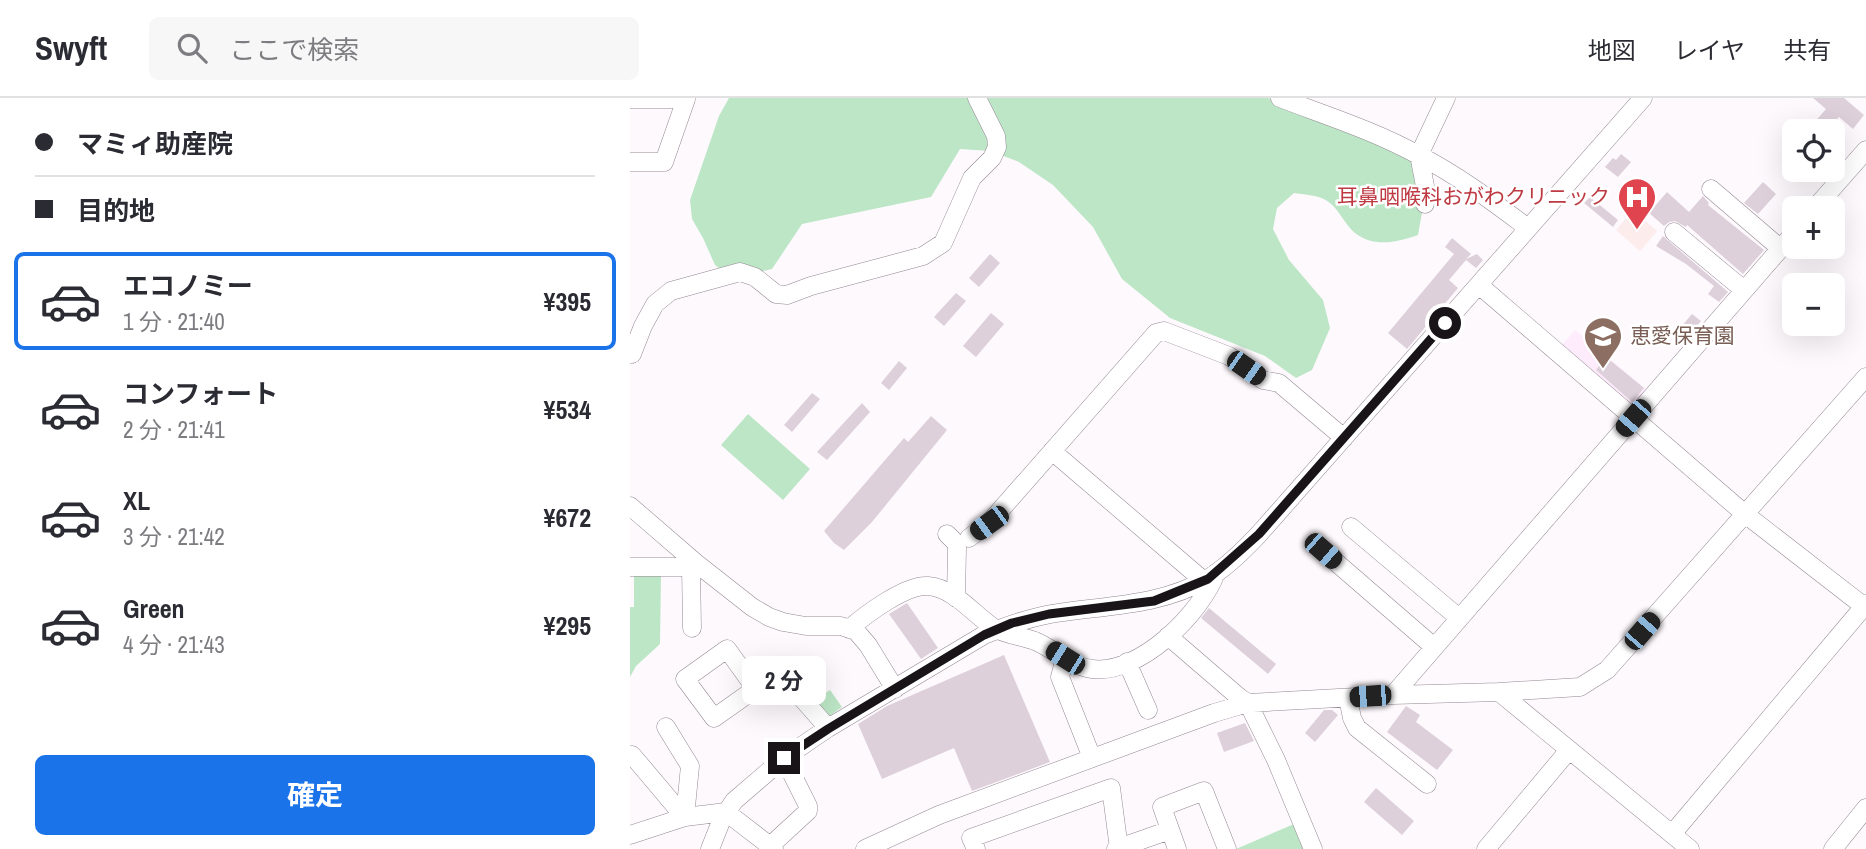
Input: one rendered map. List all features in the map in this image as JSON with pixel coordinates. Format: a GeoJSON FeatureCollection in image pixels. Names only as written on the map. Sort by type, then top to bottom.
{"type":"FeatureCollection","features":[{"type":"Feature","properties":{"kind":"street"},"geometry":{"type":"LineString","coordinates":[[630,353],[632,354],[655,304],[671,291],[740,272],[755,277],[776,293],[787,295],[934,251],[943,243],[972,178],[992,158],[997,147],[996,136],[978,98]]}},
{"type":"Feature","properties":{"kind":"street"},"geometry":{"type":"LineString","coordinates":[[1280,98],[1330,115],[1419,155],[1472,186],[1528,228]]}},
{"type":"Feature","properties":{"kind":"street"},"geometry":{"type":"LineString","coordinates":[[1330,115],[1338,98]]}},
{"type":"Feature","properties":{"kind":"street"},"geometry":{"type":"LineString","coordinates":[[1425,204],[1425,186],[1419,155],[1446,98]]}},
{"type":"Feature","properties":{"kind":"street"},"geometry":{"type":"LineString","coordinates":[[710,849],[726,812],[746,788],[784,758],[984,635],[1049,614],[1154,601],[1210,577],[1259,534],[1643,98]]}},
{"type":"Feature","properties":{"kind":"street"},"geometry":{"type":"LineString","coordinates":[[630,99],[687,99],[664,163],[630,162]]}},
{"type":"Feature","properties":{"kind":"street"},"geometry":{"type":"LineString","coordinates":[[1826,196],[1866,150]]}},
{"type":"Feature","properties":{"kind":"street"},"geometry":{"type":"LineString","coordinates":[[1393,695],[1780,248],[1711,189]]}},
{"type":"Feature","properties":{"kind":"street"},"geometry":{"type":"LineString","coordinates":[[1674,232],[1744,290]]}},
{"type":"Feature","properties":{"kind":"street"},"geometry":{"type":"LineString","coordinates":[[1479,285],[1745,514],[1865,606],[1671,834]]}},
{"type":"Feature","properties":{"kind":"street"},"geometry":{"type":"LineString","coordinates":[[969,538],[989,523],[1156,333],[1164,331],[1228,356],[1264,380],[1279,383],[1344,438]]}},
{"type":"Feature","properties":{"kind":"street"},"geometry":{"type":"LineString","coordinates":[[864,849],[939,815],[1214,713],[1248,703],[1580,687],[1599,677],[1866,377]]}},
{"type":"Feature","properties":{"kind":"street"},"geometry":{"type":"LineString","coordinates":[[1052,451],[1210,577]]}},
{"type":"Feature","properties":{"kind":"street"},"geometry":{"type":"LineString","coordinates":[[630,506],[693,565],[769,617],[806,626],[841,626],[856,631],[868,645],[895,689]]}},
{"type":"Feature","properties":{"kind":"street"},"geometry":{"type":"LineString","coordinates":[[1352,527],[1459,618]]}},
{"type":"Feature","properties":{"kind":"street"},"geometry":{"type":"LineString","coordinates":[[947,534],[956,542],[957,548],[956,598]]}},
{"type":"Feature","properties":{"kind":"street"},"geometry":{"type":"LineString","coordinates":[[1323,551],[1434,647]]}},
{"type":"Feature","properties":{"kind":"street"},"geometry":{"type":"LineString","coordinates":[[630,566],[693,565]]}},
{"type":"Feature","properties":{"kind":"street"},"geometry":{"type":"LineString","coordinates":[[692,628],[693,565]]}},
{"type":"Feature","properties":{"kind":"street"},"geometry":{"type":"LineString","coordinates":[[849,629],[868,613],[914,588],[925,586],[943,589],[997,630],[1031,639],[1083,667],[1094,669],[1127,662],[1151,650],[1203,600],[1210,577]]}},
{"type":"Feature","properties":{"kind":"street"},"geometry":{"type":"LineString","coordinates":[[1168,636],[1248,703],[1276,760],[1313,849]]}},
{"type":"Feature","properties":{"kind":"street"},"geometry":{"type":"LineString","coordinates":[[1065,658],[1060,677],[1092,758]]}},
{"type":"Feature","properties":{"kind":"street"},"geometry":{"type":"LineString","coordinates":[[1127,662],[1148,710]]}},
{"type":"Feature","properties":{"kind":"street"},"geometry":{"type":"LineString","coordinates":[[755,688],[779,673],[828,729]]}},
{"type":"Feature","properties":{"kind":"street"},"geometry":{"type":"LineString","coordinates":[[1500,692],[1690,849]]}},
{"type":"Feature","properties":{"kind":"street"},"geometry":{"type":"LineString","coordinates":[[1348,698],[1357,728],[1427,784]]}},
{"type":"Feature","properties":{"kind":"street"},"geometry":{"type":"LineString","coordinates":[[666,727],[690,766],[685,812]]}},
{"type":"Feature","properties":{"kind":"street"},"geometry":{"type":"LineString","coordinates":[[1486,849],[1569,750]]}},
{"type":"Feature","properties":{"kind":"street"},"geometry":{"type":"LineString","coordinates":[[632,755],[675,806],[685,812]]}},
{"type":"Feature","properties":{"kind":"street"},"geometry":{"type":"LineString","coordinates":[[630,835],[685,812],[726,812],[772,848],[808,811],[784,758]]}},
{"type":"Feature","properties":{"kind":"street"},"geometry":{"type":"LineString","coordinates":[[976,849],[971,838],[1111,788],[1118,849],[1170,830]]}},
{"type":"Feature","properties":{"kind":"street"},"geometry":{"type":"LineString","coordinates":[[1177,849],[1162,807],[1203,791],[1227,849]]}},
{"type":"Feature","properties":{"kind":"street"},"geometry":{"type":"LineString","coordinates":[[1833,849],[1866,808]]}},
{"type":"Feature","properties":{"kind":"shaded area","name":"耳鼻咽喉科おがわクリニック"},"geometry":{"type":"Polygon","coordinates":[[[1633,211],[1657,231],[1640,251],[1616,230],[1633,211]]]}},
{"type":"Feature","properties":{"kind":"shaded area","name":"恵愛保育園"},"geometry":{"type":"Polygon","coordinates":[[[1575,330],[1648,391],[1631,411],[1558,350],[1575,330]]]}},
{"type":"Feature","properties":{"kind":"green space"},"geometry":{"type":"Polygon","coordinates":[[[729,98],[1268,98],[1351,128],[1412,155],[1423,207],[1418,235],[1386,242],[1362,238],[1348,226],[1334,206],[1318,197],[1294,193],[1277,208],[1273,229],[1289,260],[1323,300],[1330,328],[1312,370],[1296,378],[1265,356],[1170,318],[1122,279],[1093,227],[1053,185],[1019,162],[990,151],[960,149],[931,197],[802,224],[772,269],[733,278],[715,265],[692,219],[690,200],[719,116],[729,98]]]}},
{"type":"Feature","properties":{"kind":"green space"},"geometry":{"type":"Polygon","coordinates":[[[748,414],[810,469],[783,500],[721,445],[748,414]]]}},
{"type":"Feature","properties":{"kind":"green space"},"geometry":{"type":"Polygon","coordinates":[[[634,572],[661,574],[660,644],[636,666],[630,677],[630,607],[634,607],[634,572]]]}},
{"type":"Feature","properties":{"kind":"green space"},"geometry":{"type":"Polygon","coordinates":[[[830,690],[842,707],[828,717],[815,700],[830,690]]]}},
{"type":"Feature","properties":{"kind":"green space"},"geometry":{"type":"Polygon","coordinates":[[[1294,824],[1303,849],[1236,849],[1294,824]]]}},
{"type":"Feature","properties":{"kind":"building"},"geometry":{"type":"Polygon","coordinates":[[[1813,98],[1844,98],[1864,115],[1853,129],[1845,119],[1839,117],[1817,119],[1826,109],[1813,98]]]}},
{"type":"Feature","properties":{"kind":"building"},"geometry":{"type":"Polygon","coordinates":[[[1621,154],[1631,162],[1618,177],[1605,167],[1621,154]]]}},
{"type":"Feature","properties":{"kind":"building"},"geometry":{"type":"Polygon","coordinates":[[[1763,182],[1776,194],[1758,214],[1744,203],[1763,182]]]}},
{"type":"Feature","properties":{"kind":"building"},"geometry":{"type":"Polygon","coordinates":[[[1667,192],[1689,212],[1703,196],[1708,205],[1764,250],[1743,274],[1687,225],[1686,227],[1675,221],[1664,226],[1649,213],[1667,192]]]}},
{"type":"Feature","properties":{"kind":"building"},"geometry":{"type":"Polygon","coordinates":[[[1590,197],[1618,220],[1613,227],[1584,203],[1590,197]]]}},
{"type":"Feature","properties":{"kind":"building"},"geometry":{"type":"Polygon","coordinates":[[[1663,236],[1728,292],[1719,302],[1708,294],[1714,286],[1686,264],[1656,246],[1663,236]]]}},
{"type":"Feature","properties":{"kind":"building"},"geometry":{"type":"Polygon","coordinates":[[[1452,238],[1471,254],[1466,259],[1477,254],[1483,260],[1476,268],[1466,260],[1449,280],[1458,288],[1407,349],[1388,333],[1454,254],[1445,247],[1452,238]]]}},
{"type":"Feature","properties":{"kind":"building"},"geometry":{"type":"Polygon","coordinates":[[[990,254],[1000,263],[979,287],[969,278],[990,254]]]}},
{"type":"Feature","properties":{"kind":"building"},"geometry":{"type":"Polygon","coordinates":[[[956,293],[966,301],[944,326],[934,317],[956,293]]]}},
{"type":"Feature","properties":{"kind":"building"},"geometry":{"type":"Polygon","coordinates":[[[991,313],[1004,324],[976,357],[963,346],[991,313]]]}},
{"type":"Feature","properties":{"kind":"building"},"geometry":{"type":"Polygon","coordinates":[[[1692,314],[1701,321],[1690,334],[1681,327],[1692,314]]]}},
{"type":"Feature","properties":{"kind":"building"},"geometry":{"type":"Polygon","coordinates":[[[1606,357],[1644,388],[1632,402],[1596,370],[1606,357]]]}},
{"type":"Feature","properties":{"kind":"building"},"geometry":{"type":"Polygon","coordinates":[[[899,361],[907,368],[889,390],[881,383],[899,361]]]}},
{"type":"Feature","properties":{"kind":"building"},"geometry":{"type":"Polygon","coordinates":[[[812,393],[820,399],[792,432],[784,425],[812,393]]]}},
{"type":"Feature","properties":{"kind":"building"},"geometry":{"type":"Polygon","coordinates":[[[862,403],[870,412],[827,460],[817,452],[862,403]]]}},
{"type":"Feature","properties":{"kind":"building"},"geometry":{"type":"Polygon","coordinates":[[[931,416],[947,430],[872,522],[844,550],[834,543],[824,531],[904,438],[908,442],[931,416]]]}},
{"type":"Feature","properties":{"kind":"building"},"geometry":{"type":"Polygon","coordinates":[[[907,603],[938,648],[921,659],[889,614],[907,603]]]}},
{"type":"Feature","properties":{"kind":"building"},"geometry":{"type":"Polygon","coordinates":[[[1209,608],[1276,664],[1268,674],[1201,618],[1209,608]]]}},
{"type":"Feature","properties":{"kind":"building"},"geometry":{"type":"Polygon","coordinates":[[[1004,655],[1050,762],[972,791],[954,748],[882,779],[858,724],[887,706],[1004,655]]]}},
{"type":"Feature","properties":{"kind":"building"},"geometry":{"type":"Polygon","coordinates":[[[1406,706],[1420,715],[1416,722],[1453,750],[1437,770],[1387,732],[1406,706]]]}},
{"type":"Feature","properties":{"kind":"building"},"geometry":{"type":"Polygon","coordinates":[[[1324,710],[1332,710],[1338,715],[1315,742],[1305,733],[1324,710]]]}},
{"type":"Feature","properties":{"kind":"building"},"geometry":{"type":"Polygon","coordinates":[[[1245,723],[1254,741],[1224,752],[1217,733],[1245,723]]]}},
{"type":"Feature","properties":{"kind":"building"},"geometry":{"type":"Polygon","coordinates":[[[1376,788],[1414,821],[1402,835],[1364,802],[1376,788]]]}},
{"type":"Feature","properties":{"kind":"place","name":"耳鼻咽喉科おがわクリニック"},"geometry":{"type":"Point","coordinates":[1637,231]}},
{"type":"Feature","properties":{"kind":"place","name":"恵愛保育園"},"geometry":{"type":"Point","coordinates":[1603,370]}},
{"type":"Feature","properties":{"kind":"route"},"geometry":{"type":"LineString","coordinates":[[784,758],[984,635],[1012,623],[1049,614],[1154,601],[1208,579],[1259,534],[1445,323]]}}]}
